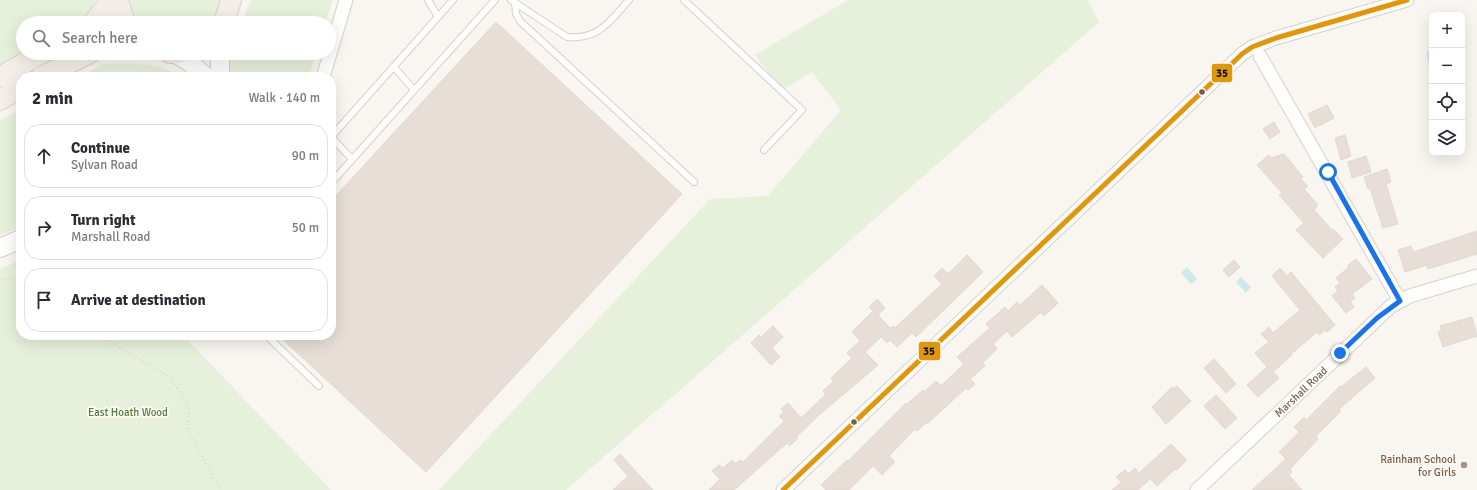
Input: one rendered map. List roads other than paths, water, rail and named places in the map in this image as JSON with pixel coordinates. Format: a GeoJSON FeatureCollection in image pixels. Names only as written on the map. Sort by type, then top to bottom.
{"type":"FeatureCollection","features":[{"type":"Feature","properties":{"kind":"main road"},"geometry":{"type":"LineString","coordinates":[[99,16],[112,0]]}},
{"type":"Feature","properties":{"kind":"main road"},"geometry":{"type":"LineString","coordinates":[[118,0],[123,16]]}},
{"type":"Feature","properties":{"kind":"main road"},"geometry":{"type":"LineString","coordinates":[[226,16],[231,0]]}},
{"type":"Feature","properties":{"kind":"main road"},"geometry":{"type":"LineString","coordinates":[[0,77],[30,60]]}},
{"type":"Feature","properties":{"kind":"main road"},"geometry":{"type":"LineString","coordinates":[[54,72],[84,60]]}},
{"type":"Feature","properties":{"kind":"main road"},"geometry":{"type":"LineString","coordinates":[[0,100],[16,91]]}},
{"type":"Feature","properties":{"kind":"street"},"geometry":{"type":"LineString","coordinates":[[336,33],[346,0]]}},
{"type":"Feature","properties":{"kind":"street"},"geometry":{"type":"LineString","coordinates":[[783,490],[1242,54],[1252,47],[1276,38],[1407,0]]}},
{"type":"Feature","properties":{"kind":"street"},"geometry":{"type":"LineString","coordinates":[[1260,56],[1400,301]]}},
{"type":"Feature","properties":{"kind":"street"},"geometry":{"type":"LineString","coordinates":[[188,60],[201,72]]}},
{"type":"Feature","properties":{"kind":"street"},"geometry":{"type":"LineString","coordinates":[[220,60],[220,72]]}},
{"type":"Feature","properties":{"kind":"street"},"geometry":{"type":"LineString","coordinates":[[324,72],[328,60]]}},
{"type":"Feature","properties":{"kind":"street"},"geometry":{"type":"LineString","coordinates":[[0,248],[16,241]]}},
{"type":"Feature","properties":{"kind":"street","name":"Marshall Road"},"geometry":{"type":"LineString","coordinates":[[1197,490],[1377,318],[1400,301],[1477,276]]}},
{"type":"Feature","properties":{"kind":"lane"},"geometry":{"type":"LineString","coordinates":[[428,0],[438,17]]}},
{"type":"Feature","properties":{"kind":"lane"},"geometry":{"type":"LineString","coordinates":[[336,131],[453,0]]}},
{"type":"Feature","properties":{"kind":"lane"},"geometry":{"type":"LineString","coordinates":[[336,177],[495,0]]}},
{"type":"Feature","properties":{"kind":"lane"},"geometry":{"type":"LineString","coordinates":[[513,1],[567,37],[577,38],[588,36],[601,30],[629,0]]}},
{"type":"Feature","properties":{"kind":"lane"},"geometry":{"type":"LineString","coordinates":[[684,0],[802,110],[764,150]]}},
{"type":"Feature","properties":{"kind":"lane"},"geometry":{"type":"LineString","coordinates":[[513,1],[516,14],[520,20],[694,182]]}},
{"type":"Feature","properties":{"kind":"lane"},"geometry":{"type":"LineString","coordinates":[[394,67],[414,90]]}},
{"type":"Feature","properties":{"kind":"lane"},"geometry":{"type":"LineString","coordinates":[[336,142],[352,159]]}},
{"type":"Feature","properties":{"kind":"lane"},"geometry":{"type":"LineString","coordinates":[[271,340],[319,386]]}},
{"type":"Feature","properties":{"kind":"water"},"geometry":{"type":"Polygon","coordinates":[[[1429,51],[1429,66],[1426,52],[1429,51]]]}},
{"type":"Feature","properties":{"kind":"water"},"geometry":{"type":"Polygon","coordinates":[[[1187,267],[1197,279],[1191,284],[1181,273],[1187,267]]]}},
{"type":"Feature","properties":{"kind":"water"},"geometry":{"type":"Polygon","coordinates":[[[1241,277],[1251,287],[1246,293],[1236,282],[1241,277]]]}},
{"type":"Feature","properties":{"kind":"place","name":"Rainham School for Girls"},"geometry":{"type":"Point","coordinates":[1464,465]}},
{"type":"Feature","properties":{"kind":"park label","name":"East Hoath Wood"},"geometry":{"type":"Point","coordinates":[128,412]}}]}
